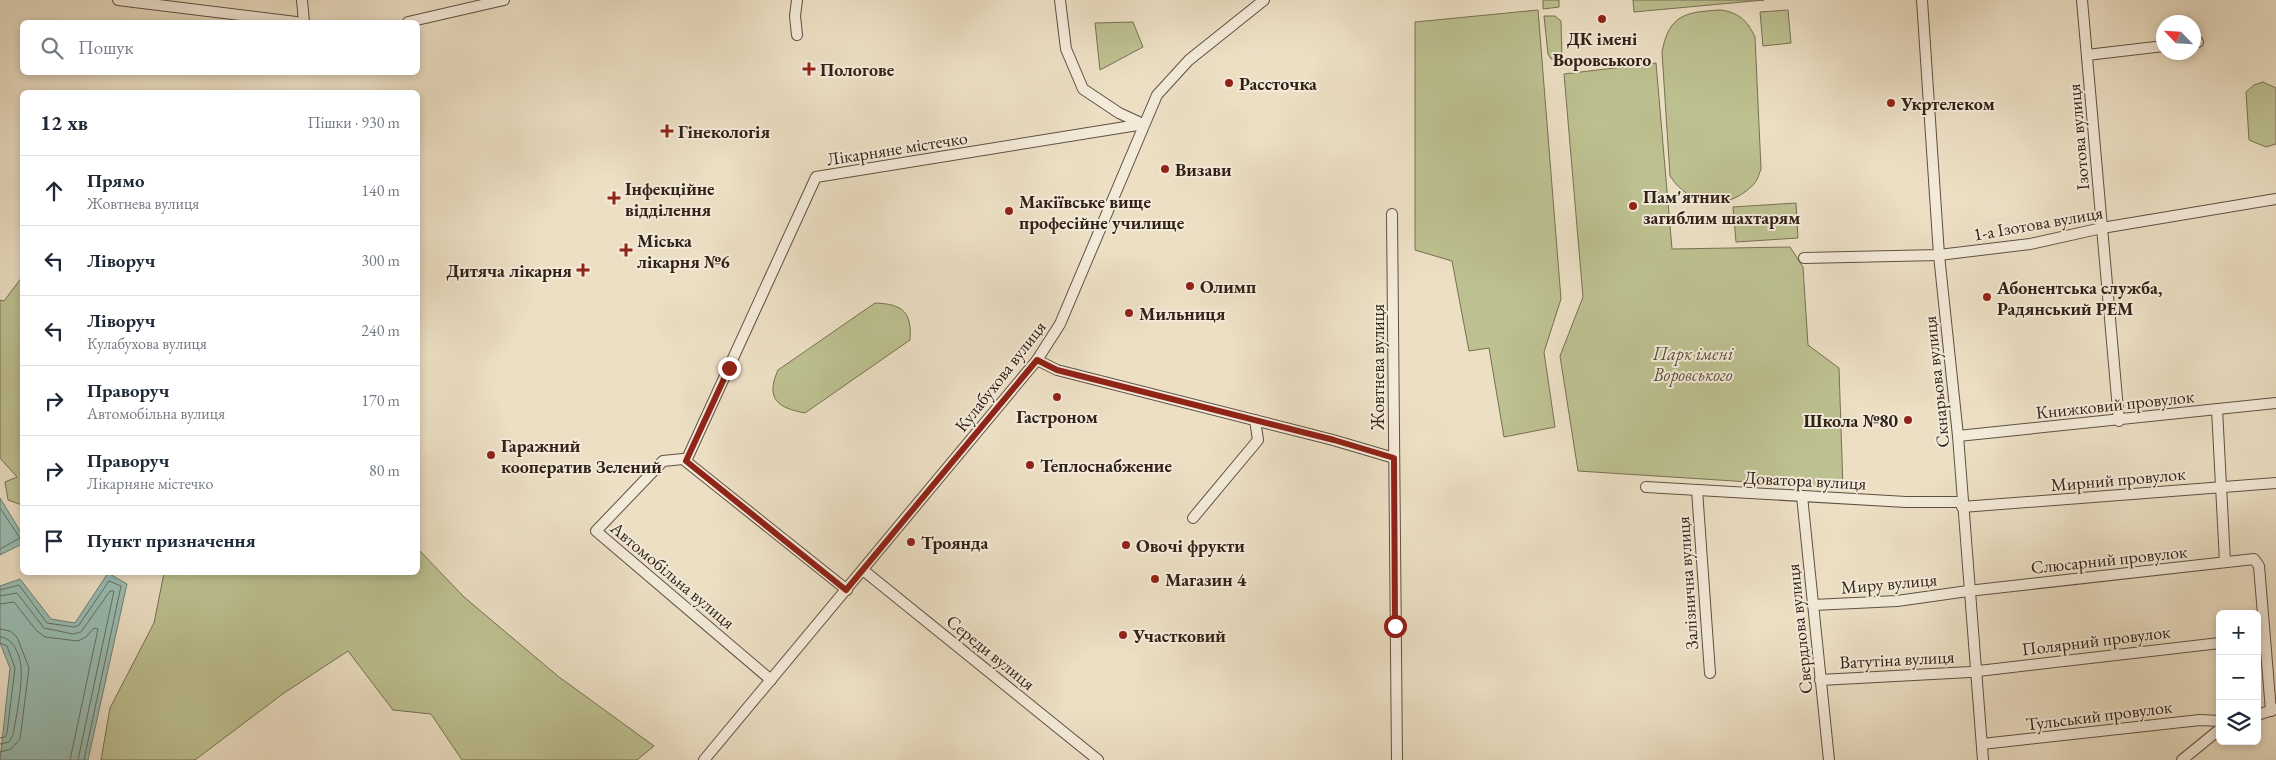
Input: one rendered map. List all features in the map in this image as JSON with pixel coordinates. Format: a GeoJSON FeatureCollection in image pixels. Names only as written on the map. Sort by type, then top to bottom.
{"type":"FeatureCollection","features":[{"type":"Feature","properties":{"kind":"street"},"geometry":{"type":"LineString","coordinates":[[118,0],[280,20]]}},
{"type":"Feature","properties":{"kind":"street"},"geometry":{"type":"LineString","coordinates":[[302,0],[304,20]]}},
{"type":"Feature","properties":{"kind":"street"},"geometry":{"type":"LineString","coordinates":[[417,20],[504,0]]}},
{"type":"Feature","properties":{"kind":"street"},"geometry":{"type":"LineString","coordinates":[[797,0],[795,16],[797,35]]}},
{"type":"Feature","properties":{"kind":"street"},"geometry":{"type":"LineString","coordinates":[[1060,0],[1065,44],[1083,89],[1119,113],[1144,124]]}},
{"type":"Feature","properties":{"kind":"street","name":"Кулабухова вулиця"},"geometry":{"type":"LineString","coordinates":[[704,760],[1037,360],[1060,324],[1157,95],[1189,60],[1264,0]]}},
{"type":"Feature","properties":{"kind":"street","name":"Скнарьова вулиця"},"geometry":{"type":"LineString","coordinates":[[1922,0],[1939,255],[1958,436],[1968,591],[1983,760]]}},
{"type":"Feature","properties":{"kind":"street","name":"Ізотова вулиця"},"geometry":{"type":"LineString","coordinates":[[2082,0],[2119,421]]}},
{"type":"Feature","properties":{"kind":"street"},"geometry":{"type":"LineString","coordinates":[[2087,55],[2156,47]]}},
{"type":"Feature","properties":{"kind":"street","name":"Лікарняне містечко"},"geometry":{"type":"LineString","coordinates":[[686,461],[816,178],[1144,124]]}},
{"type":"Feature","properties":{"kind":"street","name":"1-а Ізотова вулиця"},"geometry":{"type":"LineString","coordinates":[[1804,258],[1939,255],[2030,244],[2102,228],[2276,199]]}},
{"type":"Feature","properties":{"kind":"street","name":"Жовтнева вулиця"},"geometry":{"type":"LineString","coordinates":[[1392,214],[1397,760]]}},
{"type":"Feature","properties":{"kind":"street"},"geometry":{"type":"LineString","coordinates":[[1037,360],[1057,370],[1255,420],[1394,458]]}},
{"type":"Feature","properties":{"kind":"street","name":"Книжковий провулок"},"geometry":{"type":"LineString","coordinates":[[1958,436],[2119,421],[2276,403]]}},
{"type":"Feature","properties":{"kind":"street"},"geometry":{"type":"LineString","coordinates":[[2217,409],[2225,562]]}},
{"type":"Feature","properties":{"kind":"street"},"geometry":{"type":"LineString","coordinates":[[1193,518],[1258,440],[1255,420]]}},
{"type":"Feature","properties":{"kind":"street","name":"Автомобільна вулиця"},"geometry":{"type":"LineString","coordinates":[[686,461],[683,459],[663,461],[596,531],[771,680]]}},
{"type":"Feature","properties":{"kind":"street"},"geometry":{"type":"LineString","coordinates":[[686,461],[846,590]]}},
{"type":"Feature","properties":{"kind":"street","name":"Мирний провулок"},"geometry":{"type":"LineString","coordinates":[[1962,505],[2276,483]]}},
{"type":"Feature","properties":{"kind":"street","name":"Доватора вулиця"},"geometry":{"type":"LineString","coordinates":[[1646,487],[1962,505]]}},
{"type":"Feature","properties":{"kind":"street","name":"Залізнична вулиця"},"geometry":{"type":"LineString","coordinates":[[1697,490],[1710,673]]}},
{"type":"Feature","properties":{"kind":"street","name":"Свердлова вулиця"},"geometry":{"type":"LineString","coordinates":[[1802,496],[1829,760]]}},
{"type":"Feature","properties":{"kind":"street","name":"Слюсарний провулок"},"geometry":{"type":"LineString","coordinates":[[1968,591],[2254,559],[2259,566],[2260,610]]}},
{"type":"Feature","properties":{"kind":"street","name":"Середи вулиця"},"geometry":{"type":"LineString","coordinates":[[863,570],[1098,760]]}},
{"type":"Feature","properties":{"kind":"street","name":"Миру вулиця"},"geometry":{"type":"LineString","coordinates":[[1813,605],[1897,601],[1968,591]]}},
{"type":"Feature","properties":{"kind":"street"},"geometry":{"type":"LineString","coordinates":[[2261,638],[2274,710],[2261,714]]}},
{"type":"Feature","properties":{"kind":"street","name":"Полярний провулок"},"geometry":{"type":"LineString","coordinates":[[1976,671],[2216,643]]}},
{"type":"Feature","properties":{"kind":"street","name":"Ватутіна вулиця"},"geometry":{"type":"LineString","coordinates":[[1820,680],[1976,671]]}},
{"type":"Feature","properties":{"kind":"street","name":"Тульський провулок"},"geometry":{"type":"LineString","coordinates":[[1982,744],[2200,720],[2216,721]]}},
{"type":"Feature","properties":{"kind":"street"},"geometry":{"type":"LineString","coordinates":[[2182,760],[2216,732]]}},
{"type":"Feature","properties":{"kind":"green space"},"geometry":{"type":"Polygon","coordinates":[[[1543,0],[1559,0],[1559,7],[1543,9],[1543,0]]]}},
{"type":"Feature","properties":{"kind":"green space"},"geometry":{"type":"Polygon","coordinates":[[[1633,0],[1764,0],[1634,12],[1633,0]]]}},
{"type":"Feature","properties":{"kind":"green space"},"geometry":{"type":"Polygon","coordinates":[[[1538,10],[1561,299],[1544,352],[1555,427],[1504,437],[1489,348],[1469,351],[1452,261],[1415,250],[1415,22],[1538,10]]]}},
{"type":"Feature","properties":{"kind":"green space"},"geometry":{"type":"Polygon","coordinates":[[[1721,10],[1742,18],[1755,37],[1761,169],[1754,184],[1742,194],[1731,200],[1708,202],[1687,194],[1670,176],[1662,52],[1669,30],[1681,17],[1698,12],[1721,10]]]}},
{"type":"Feature","properties":{"kind":"green space"},"geometry":{"type":"Polygon","coordinates":[[[1788,10],[1791,43],[1763,46],[1760,12],[1788,10]]]}},
{"type":"Feature","properties":{"kind":"green space"},"geometry":{"type":"Polygon","coordinates":[[[1544,16],[1555,16],[1561,21],[1562,59],[1551,59],[1548,54],[1544,16]]]}},
{"type":"Feature","properties":{"kind":"green space"},"geometry":{"type":"Polygon","coordinates":[[[1133,22],[1143,47],[1100,70],[1095,23],[1133,22]]]}},
{"type":"Feature","properties":{"kind":"green space","name":"Парк імені Воровського"},"geometry":{"type":"Polygon","coordinates":[[[1656,63],[1672,249],[1790,247],[1803,267],[1808,345],[1839,368],[1843,488],[1578,471],[1560,356],[1583,297],[1564,74],[1656,63]]]}},
{"type":"Feature","properties":{"kind":"green space"},"geometry":{"type":"Polygon","coordinates":[[[2263,82],[2276,88],[2276,144],[2266,147],[2249,140],[2246,92],[2254,85],[2263,82]]]}},
{"type":"Feature","properties":{"kind":"green space"},"geometry":{"type":"Polygon","coordinates":[[[1796,203],[1798,238],[1736,242],[1733,207],[1796,203]]]}},
{"type":"Feature","properties":{"kind":"green space"},"geometry":{"type":"Polygon","coordinates":[[[20,280],[20,504],[8,500],[5,482],[17,477],[0,458],[0,300],[4,301],[20,280]]]}},
{"type":"Feature","properties":{"kind":"green space"},"geometry":{"type":"Polygon","coordinates":[[[875,303],[893,305],[904,311],[909,323],[910,340],[805,413],[781,405],[776,400],[773,388],[778,370],[875,303]]]}},
{"type":"Feature","properties":{"kind":"green space"},"geometry":{"type":"Polygon","coordinates":[[[420,551],[464,597],[559,677],[654,746],[637,760],[462,760],[431,714],[393,710],[348,651],[284,693],[195,760],[101,760],[110,708],[154,623],[164,575],[420,575],[420,551]]]}},
{"type":"Feature","properties":{"kind":"water"},"geometry":{"type":"Polygon","coordinates":[[[0,498],[20,531],[20,545],[0,555],[0,498]]]}},
{"type":"Feature","properties":{"kind":"water"},"geometry":{"type":"Polygon","coordinates":[[[107,575],[111,575],[127,584],[88,760],[0,760],[10,668],[0,643],[0,586],[20,579],[51,619],[75,623],[107,575]]]}},
{"type":"Feature","properties":{"kind":"place","name":"ДК імені Воровського"},"geometry":{"type":"Point","coordinates":[1602,19]}},
{"type":"Feature","properties":{"kind":"place","name":"Пологове"},"geometry":{"type":"Point","coordinates":[809,69]}},
{"type":"Feature","properties":{"kind":"place","name":"Рассточка"},"geometry":{"type":"Point","coordinates":[1229,83]}},
{"type":"Feature","properties":{"kind":"place","name":"Укртелеком"},"geometry":{"type":"Point","coordinates":[1891,103]}},
{"type":"Feature","properties":{"kind":"place","name":"Гінекологія"},"geometry":{"type":"Point","coordinates":[667,131]}},
{"type":"Feature","properties":{"kind":"place","name":"Визави"},"geometry":{"type":"Point","coordinates":[1165,169]}},
{"type":"Feature","properties":{"kind":"place","name":"Інфекційне відділення"},"geometry":{"type":"Point","coordinates":[614,198]}},
{"type":"Feature","properties":{"kind":"place","name":"Пам'ятник загиблим шахтарям"},"geometry":{"type":"Point","coordinates":[1633,206]}},
{"type":"Feature","properties":{"kind":"place","name":"Макіївське вище професійне училище"},"geometry":{"type":"Point","coordinates":[1009,211]}},
{"type":"Feature","properties":{"kind":"place","name":"Міська лікарня №6"},"geometry":{"type":"Point","coordinates":[626,250]}},
{"type":"Feature","properties":{"kind":"place","name":"Дитяча лікарня"},"geometry":{"type":"Point","coordinates":[583,270]}},
{"type":"Feature","properties":{"kind":"place","name":"Олимп"},"geometry":{"type":"Point","coordinates":[1190,286]}},
{"type":"Feature","properties":{"kind":"place","name":"Абонентська служба, Радянський РЕМ"},"geometry":{"type":"Point","coordinates":[1987,297]}},
{"type":"Feature","properties":{"kind":"place","name":"Мильниця"},"geometry":{"type":"Point","coordinates":[1129,313]}},
{"type":"Feature","properties":{"kind":"place","name":"Гастроном"},"geometry":{"type":"Point","coordinates":[1057,397]}},
{"type":"Feature","properties":{"kind":"place","name":"Школа №80"},"geometry":{"type":"Point","coordinates":[1908,420]}},
{"type":"Feature","properties":{"kind":"place","name":"Гаражний кооператив Зелений"},"geometry":{"type":"Point","coordinates":[491,455]}},
{"type":"Feature","properties":{"kind":"place","name":"Теплоснабжение"},"geometry":{"type":"Point","coordinates":[1030,465]}},
{"type":"Feature","properties":{"kind":"place","name":"Троянда"},"geometry":{"type":"Point","coordinates":[911,542]}},
{"type":"Feature","properties":{"kind":"place","name":"Овочі фрукти"},"geometry":{"type":"Point","coordinates":[1126,545]}},
{"type":"Feature","properties":{"kind":"place","name":"Магазин 4"},"geometry":{"type":"Point","coordinates":[1155,579]}},
{"type":"Feature","properties":{"kind":"place","name":"Участковий"},"geometry":{"type":"Point","coordinates":[1123,635]}},
{"type":"Feature","properties":{"kind":"route"},"geometry":{"type":"LineString","coordinates":[[729,368],[686,461],[846,590],[1037,360],[1057,370],[1334,440],[1394,458],[1395,626]]}}]}
